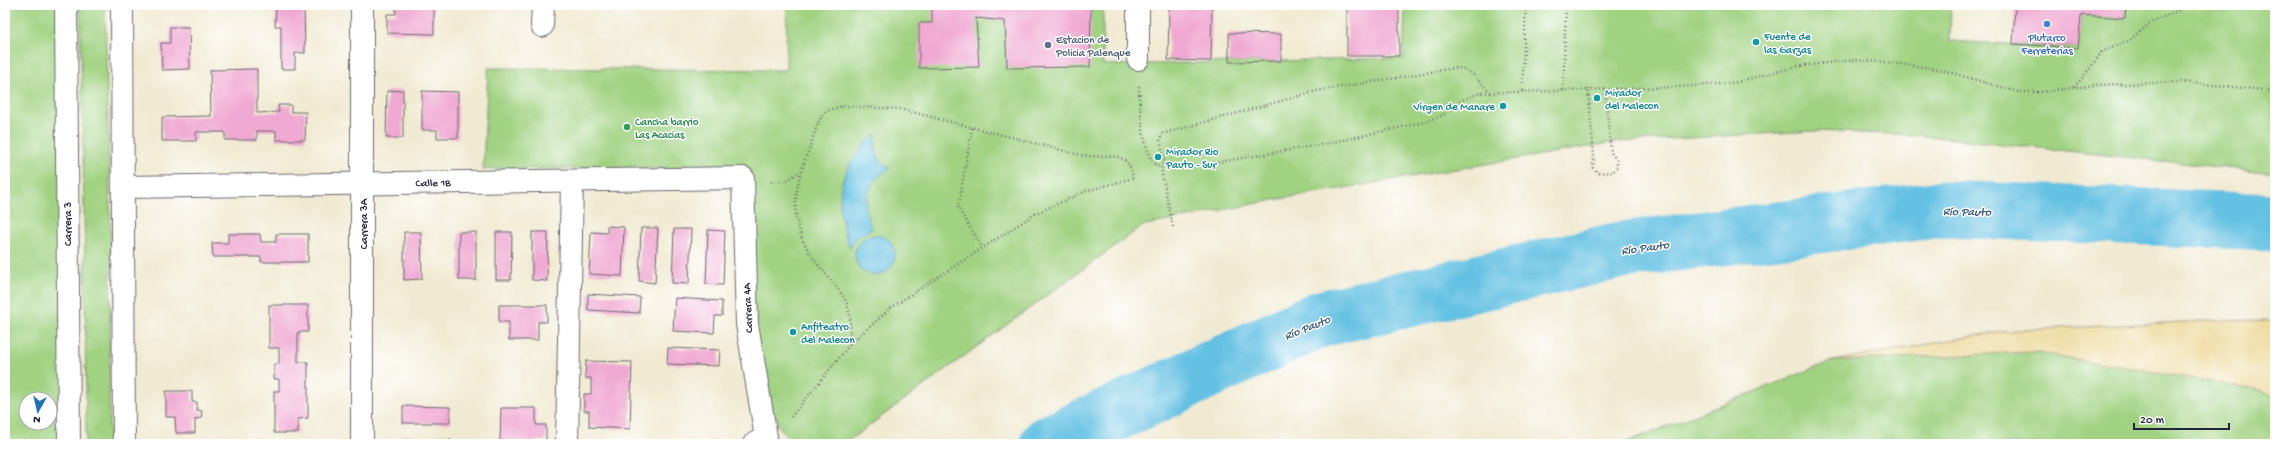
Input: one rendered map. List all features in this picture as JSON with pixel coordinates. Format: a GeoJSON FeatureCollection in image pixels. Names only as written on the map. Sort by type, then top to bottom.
{"type":"FeatureCollection","features":[{"type":"Feature","properties":{"kind":"street","name":"Carrera 3"},"geometry":{"type":"LineString","coordinates":[[66,5],[69,444]]}},
{"type":"Feature","properties":{"kind":"street"},"geometry":{"type":"LineString","coordinates":[[122,5],[124,444]]}},
{"type":"Feature","properties":{"kind":"street","name":"Carrera 3A"},"geometry":{"type":"LineString","coordinates":[[362,5],[362,444]]}},
{"type":"Feature","properties":{"kind":"street"},"geometry":{"type":"LineString","coordinates":[[1138,5],[1138,59]]}},
{"type":"Feature","properties":{"kind":"street","name":"Calle 1B"},"geometry":{"type":"LineString","coordinates":[[123,186],[743,178]]}},
{"type":"Feature","properties":{"kind":"street","name":"Carrera 4A"},"geometry":{"type":"LineString","coordinates":[[743,178],[747,324],[760,440]]}},
{"type":"Feature","properties":{"kind":"street"},"geometry":{"type":"LineString","coordinates":[[567,444],[572,181]]}},
{"type":"Feature","properties":{"kind":"path"},"geometry":{"type":"LineString","coordinates":[[1522,91],[1526,5]]}},
{"type":"Feature","properties":{"kind":"path"},"geometry":{"type":"LineString","coordinates":[[1563,90],[1566,5]]}},
{"type":"Feature","properties":{"kind":"path"},"geometry":{"type":"LineString","coordinates":[[2073,87],[2088,71],[2102,52],[2130,40],[2152,22],[2184,8],[2199,6],[2275,7]]}},
{"type":"Feature","properties":{"kind":"path"},"geometry":{"type":"LineString","coordinates":[[1138,59],[1142,125],[1150,159],[1154,165],[1160,167]]}},
{"type":"Feature","properties":{"kind":"path"},"geometry":{"type":"LineString","coordinates":[[1178,169],[1375,134],[1431,120],[1474,95],[1490,92],[1679,88],[1732,83],[1799,66],[1855,60],[1886,62],[1938,69],[2018,92],[2041,92],[2073,87],[2181,82],[2275,91]]}},
{"type":"Feature","properties":{"kind":"path"},"geometry":{"type":"LineString","coordinates":[[1173,227],[1160,167],[1164,160],[1160,139],[1162,134],[1317,91],[1460,67],[1473,73],[1490,92]]}},
{"type":"Feature","properties":{"kind":"path"},"geometry":{"type":"LineString","coordinates":[[1588,90],[1594,155],[1593,168],[1598,173],[1613,172],[1617,167],[1617,160],[1611,153],[1605,89]]}},
{"type":"Feature","properties":{"kind":"path"},"geometry":{"type":"LineString","coordinates":[[760,440],[780,428],[791,417],[850,344],[892,307],[982,247],[1053,204],[1086,191],[1133,178],[1129,163],[1124,158],[1081,155],[893,108],[842,106],[829,108],[824,113],[798,180],[794,198],[803,240],[810,254],[840,289],[846,302],[850,318],[850,344]]}},
{"type":"Feature","properties":{"kind":"path"},"geometry":{"type":"LineString","coordinates":[[972,128],[958,208],[982,247]]}},
{"type":"Feature","properties":{"kind":"green space"},"geometry":{"type":"Polygon","coordinates":[[[5,5],[62,5],[64,444],[5,444],[5,5]]]}},
{"type":"Feature","properties":{"kind":"green space"},"geometry":{"type":"Polygon","coordinates":[[[80,5],[105,5],[111,243],[109,444],[86,444],[85,259],[80,5]]]}},
{"type":"Feature","properties":{"kind":"green space"},"geometry":{"type":"Polygon","coordinates":[[[787,5],[1103,5],[1103,65],[1403,58],[1405,5],[1951,5],[1950,41],[2078,48],[2081,15],[2125,18],[2126,5],[2275,5],[2275,173],[1917,135],[1814,131],[1617,142],[1279,199],[1142,226],[844,444],[795,444],[772,419],[752,316],[750,168],[483,169],[488,68],[786,70],[787,5]]]}},
{"type":"Feature","properties":{"kind":"green space"},"geometry":{"type":"Polygon","coordinates":[[[2034,352],[2261,390],[2275,397],[2275,444],[1622,444],[1832,361],[2034,352]]]}},
{"type":"Feature","properties":{"kind":"sand"},"geometry":{"type":"Polygon","coordinates":[[[2275,320],[2275,397],[2261,390],[2034,352],[1832,361],[2002,331],[2202,321],[2275,320]]]}},
{"type":"Feature","properties":{"kind":"water"},"geometry":{"type":"Polygon","coordinates":[[[876,134],[875,144],[877,154],[882,162],[890,168],[875,180],[868,195],[866,211],[872,229],[856,237],[850,248],[844,231],[841,215],[840,200],[842,186],[846,172],[853,159],[876,134]]]}},
{"type":"Feature","properties":{"kind":"water"},"geometry":{"type":"Polygon","coordinates":[[[879,235],[886,238],[892,244],[895,255],[894,263],[886,272],[879,275],[871,275],[864,272],[856,263],[855,251],[858,244],[867,236],[879,235]]]}},
{"type":"Feature","properties":{"kind":"building"},"geometry":{"type":"Polygon","coordinates":[[[268,5],[304,5],[305,53],[295,53],[295,69],[281,69],[281,26],[275,26],[276,8],[268,7],[268,5]]]}},
{"type":"Feature","properties":{"kind":"building"},"geometry":{"type":"Polygon","coordinates":[[[396,5],[434,5],[434,34],[387,33],[387,14],[396,14],[396,5]]]}},
{"type":"Feature","properties":{"kind":"building","name":"Estacion de Policia Palenque"},"geometry":{"type":"Polygon","coordinates":[[[932,5],[1091,5],[1090,67],[1007,68],[1005,21],[976,18],[979,67],[919,68],[919,23],[932,23],[932,5]]]}},
{"type":"Feature","properties":{"kind":"building"},"geometry":{"type":"Polygon","coordinates":[[[1169,5],[1212,5],[1211,61],[1168,60],[1169,5]]]}},
{"type":"Feature","properties":{"kind":"building"},"geometry":{"type":"Polygon","coordinates":[[[1347,5],[1399,5],[1399,56],[1347,56],[1347,5]]]}},
{"type":"Feature","properties":{"kind":"building","name":"Plutarco Ferreterias"},"geometry":{"type":"Polygon","coordinates":[[[2015,5],[2126,5],[2125,18],[2081,15],[2078,48],[2013,44],[2015,5]]]}},
{"type":"Feature","properties":{"kind":"building"},"geometry":{"type":"Polygon","coordinates":[[[170,27],[189,27],[190,69],[162,70],[161,43],[170,43],[170,27]]]}},
{"type":"Feature","properties":{"kind":"building"},"geometry":{"type":"Polygon","coordinates":[[[1229,33],[1281,34],[1281,61],[1229,62],[1229,33]]]}},
{"type":"Feature","properties":{"kind":"building"},"geometry":{"type":"Polygon","coordinates":[[[257,69],[257,113],[279,112],[278,105],[291,105],[291,112],[306,112],[305,140],[276,140],[276,131],[257,131],[257,140],[225,140],[225,132],[196,132],[196,141],[162,141],[162,117],[211,116],[210,70],[257,69]]]}},
{"type":"Feature","properties":{"kind":"building"},"geometry":{"type":"Polygon","coordinates":[[[403,90],[403,138],[386,138],[387,91],[403,90]]]}},
{"type":"Feature","properties":{"kind":"building"},"geometry":{"type":"Polygon","coordinates":[[[422,91],[458,92],[458,138],[437,138],[437,130],[422,130],[422,91]]]}},
{"type":"Feature","properties":{"kind":"building"},"geometry":{"type":"Polygon","coordinates":[[[607,226],[624,227],[622,276],[589,274],[591,232],[607,233],[607,226]]]}},
{"type":"Feature","properties":{"kind":"building"},"geometry":{"type":"Polygon","coordinates":[[[641,228],[658,228],[655,283],[639,281],[641,228]]]}},
{"type":"Feature","properties":{"kind":"building"},"geometry":{"type":"Polygon","coordinates":[[[674,229],[691,229],[689,284],[672,283],[674,229]]]}},
{"type":"Feature","properties":{"kind":"building"},"geometry":{"type":"Polygon","coordinates":[[[708,230],[725,231],[723,285],[706,284],[708,230]]]}},
{"type":"Feature","properties":{"kind":"building"},"geometry":{"type":"Polygon","coordinates":[[[404,232],[421,232],[422,279],[404,280],[404,232]]]}},
{"type":"Feature","properties":{"kind":"building"},"geometry":{"type":"Polygon","coordinates":[[[459,232],[476,232],[476,280],[459,280],[459,232]]]}},
{"type":"Feature","properties":{"kind":"building"},"geometry":{"type":"Polygon","coordinates":[[[496,232],[512,232],[511,280],[496,280],[496,232]]]}},
{"type":"Feature","properties":{"kind":"building"},"geometry":{"type":"Polygon","coordinates":[[[532,232],[548,232],[547,281],[532,280],[532,232]]]}},
{"type":"Feature","properties":{"kind":"building"},"geometry":{"type":"Polygon","coordinates":[[[228,234],[260,234],[261,242],[276,242],[276,234],[308,234],[308,262],[261,262],[261,257],[213,257],[212,243],[228,243],[228,234]]]}},
{"type":"Feature","properties":{"kind":"building"},"geometry":{"type":"Polygon","coordinates":[[[588,294],[640,297],[639,313],[588,310],[588,294]]]}},
{"type":"Feature","properties":{"kind":"building"},"geometry":{"type":"Polygon","coordinates":[[[675,298],[722,301],[722,316],[715,316],[714,333],[673,331],[675,298]]]}},
{"type":"Feature","properties":{"kind":"building"},"geometry":{"type":"Polygon","coordinates":[[[269,305],[308,305],[308,332],[298,332],[298,362],[308,362],[308,418],[298,419],[298,433],[274,433],[274,391],[279,391],[279,379],[274,379],[274,364],[279,364],[279,348],[269,348],[269,305]]]}},
{"type":"Feature","properties":{"kind":"building"},"geometry":{"type":"Polygon","coordinates":[[[499,305],[547,305],[547,322],[538,322],[538,340],[509,340],[509,322],[499,322],[499,305]]]}},
{"type":"Feature","properties":{"kind":"building"},"geometry":{"type":"Polygon","coordinates":[[[668,348],[720,350],[719,366],[667,364],[668,348]]]}},
{"type":"Feature","properties":{"kind":"building"},"geometry":{"type":"Polygon","coordinates":[[[586,361],[632,362],[630,429],[589,427],[589,411],[584,411],[584,394],[591,394],[591,378],[585,378],[586,361]]]}},
{"type":"Feature","properties":{"kind":"building"},"geometry":{"type":"Polygon","coordinates":[[[166,391],[192,391],[192,402],[197,402],[197,410],[202,411],[201,418],[195,419],[195,433],[176,433],[175,417],[166,417],[166,391]]]}},
{"type":"Feature","properties":{"kind":"building"},"geometry":{"type":"Polygon","coordinates":[[[403,406],[450,407],[450,423],[403,423],[403,406]]]}},
{"type":"Feature","properties":{"kind":"building"},"geometry":{"type":"Polygon","coordinates":[[[501,408],[536,408],[536,425],[546,425],[546,441],[500,441],[501,408]]]}},
{"type":"Feature","properties":{"kind":"building"},"geometry":{"type":"Polygon","coordinates":[[[403,440],[451,440],[450,444],[403,444],[403,440]]]}},
{"type":"Feature","properties":{"kind":"waterway","name":"Río Pauto"},"geometry":{"type":"LineString","coordinates":[[1048,444],[1320,319],[1621,250],[1943,209],[2275,222]]}},
{"type":"Feature","properties":{"kind":"place","name":"Plutarco Ferreterias"},"geometry":{"type":"Point","coordinates":[2047,24]}},
{"type":"Feature","properties":{"kind":"place","name":"Fuente de las Garzas"},"geometry":{"type":"Point","coordinates":[1756,42]}},
{"type":"Feature","properties":{"kind":"place","name":"Estacion de Policia Palenque"},"geometry":{"type":"Point","coordinates":[1048,45]}},
{"type":"Feature","properties":{"kind":"place","name":"Mirador del Malecon"},"geometry":{"type":"Point","coordinates":[1597,98]}},
{"type":"Feature","properties":{"kind":"place","name":"Vírgen de Manare"},"geometry":{"type":"Point","coordinates":[1503,106]}},
{"type":"Feature","properties":{"kind":"place","name":"Cancha barrio Las Acacias"},"geometry":{"type":"Point","coordinates":[627,127]}},
{"type":"Feature","properties":{"kind":"place","name":"Mirador Rio Pauto - Sur"},"geometry":{"type":"Point","coordinates":[1158,157]}},
{"type":"Feature","properties":{"kind":"place","name":"Anfiteatro del Malecon"},"geometry":{"type":"Point","coordinates":[793,332]}}]}
